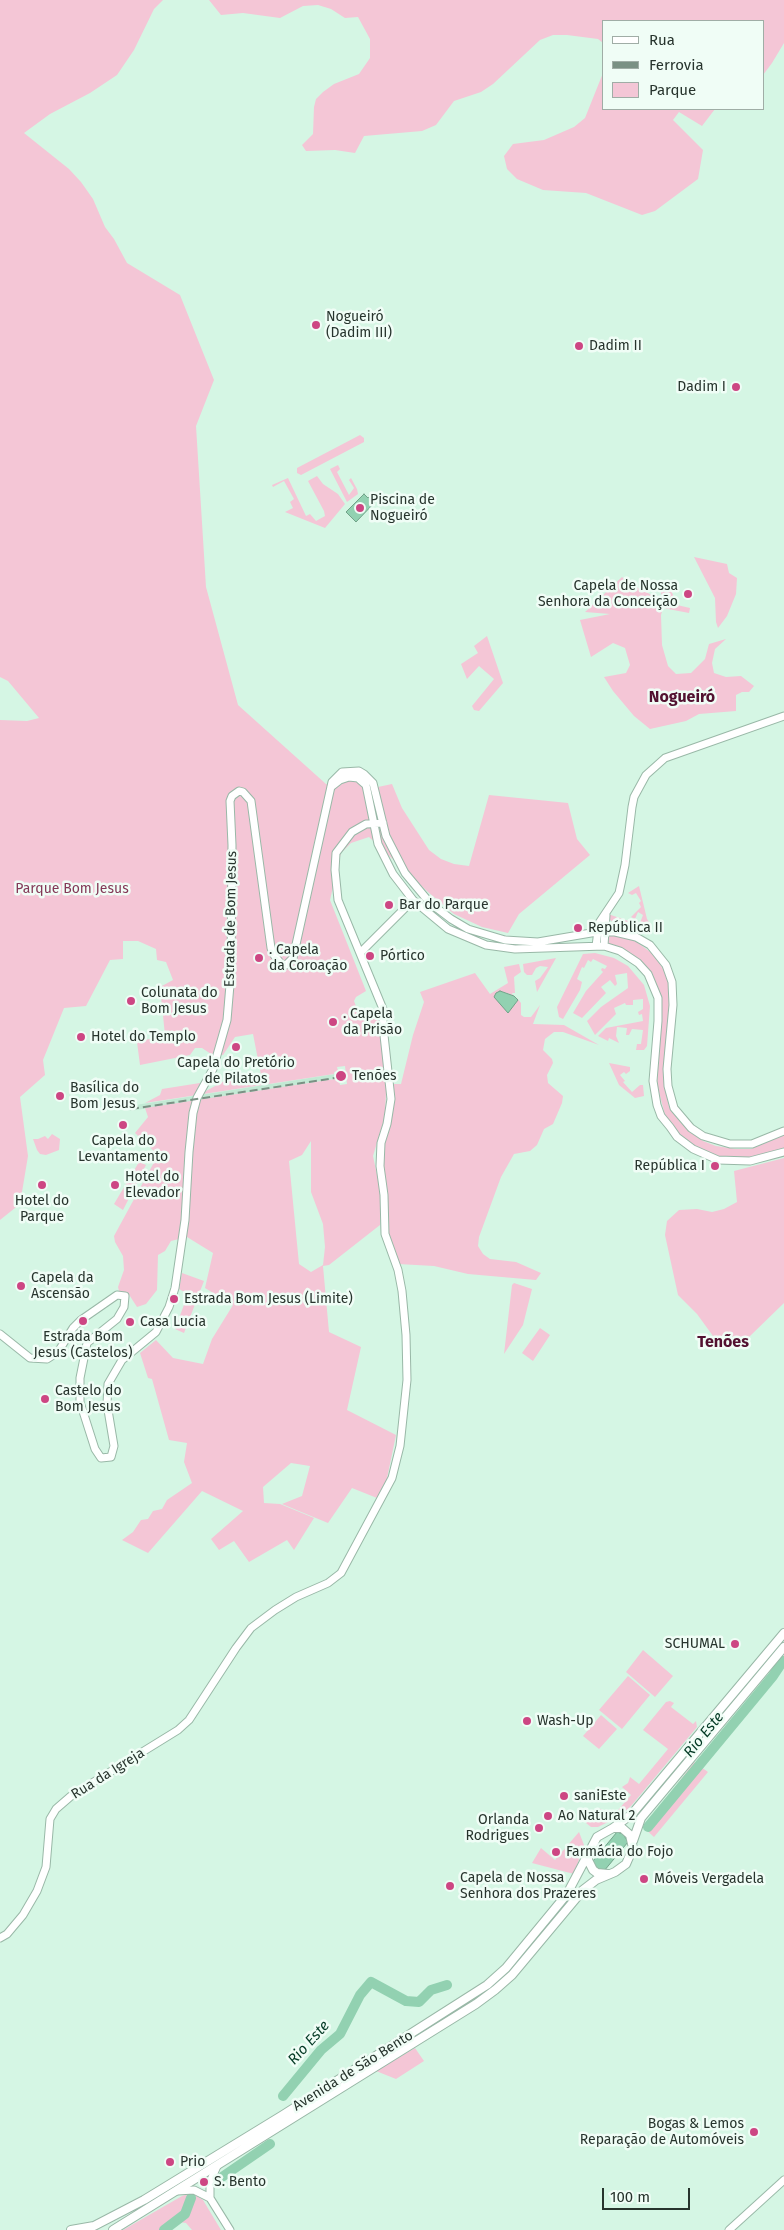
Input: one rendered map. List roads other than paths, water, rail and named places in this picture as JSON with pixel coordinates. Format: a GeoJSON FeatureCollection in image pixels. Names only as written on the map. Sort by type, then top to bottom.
{"type":"FeatureCollection","features":[{"type":"Feature","properties":{"kind":"main road"},"geometry":{"type":"LineString","coordinates":[[600,946],[601,932],[599,923],[605,918],[619,893],[625,865],[634,797],[646,775],[665,758],[784,716]]}},
{"type":"Feature","properties":{"kind":"main road"},"geometry":{"type":"LineString","coordinates":[[331,788],[334,779],[342,772],[353,771],[364,774],[373,782],[391,847],[413,885],[438,911],[451,919],[488,936],[505,940],[538,942],[601,932],[627,934]]}},
{"type":"Feature","properties":{"kind":"main road"},"geometry":{"type":"LineString","coordinates":[[331,788],[345,778],[353,777],[361,780],[367,789],[378,844],[393,874],[413,900],[448,929],[486,945],[515,949],[600,946],[620,951],[638,963],[652,982],[658,998],[653,1080],[656,1099],[661,1116],[677,1137],[705,1156],[727,1161],[750,1161],[784,1152]]}},
{"type":"Feature","properties":{"kind":"main road","name":"Estrada de Bom Jesus"},"geometry":{"type":"LineString","coordinates":[[0,1334],[30,1358],[48,1359],[58,1352],[73,1328],[81,1320],[117,1295],[125,1296],[124,1307],[117,1319],[87,1343],[80,1378],[80,1402],[95,1449],[101,1458],[110,1457],[114,1446],[107,1404],[108,1384],[122,1360],[156,1332],[170,1307],[175,1288],[185,1220],[193,1113],[198,1098],[213,1070],[227,1020],[231,973],[230,801],[236,792],[243,792],[251,800],[272,948],[277,960],[286,966],[293,958],[331,788]]}},
{"type":"Feature","properties":{"kind":"main road"},"geometry":{"type":"LineString","coordinates":[[373,822],[383,823]]}},
{"type":"Feature","properties":{"kind":"main road","name":"Rua da Igreja"},"geometry":{"type":"LineString","coordinates":[[0,1938],[7,1934],[23,1915],[37,1891],[46,1867],[50,1819],[56,1809],[71,1796],[178,1730],[189,1720],[251,1628],[296,1597],[328,1583],[341,1573],[392,1478],[400,1446],[407,1397],[406,1335],[398,1270],[385,1234],[384,1195],[380,1166],[381,1143],[387,1124],[391,1098],[382,1026],[383,1009],[338,900],[335,870],[336,853],[352,832],[361,826],[373,822]]}},
{"type":"Feature","properties":{"kind":"main road"},"geometry":{"type":"LineString","coordinates":[[360,953],[413,900],[413,885]]}},
{"type":"Feature","properties":{"kind":"main road"},"geometry":{"type":"LineString","coordinates":[[605,918],[627,934],[650,946],[666,965],[672,982],[673,1005],[667,1069],[668,1086],[674,1108],[679,1115],[690,1128],[703,1136],[730,1144],[752,1144],[784,1131]]}},
{"type":"Feature","properties":{"kind":"main road","name":"Avenida de São Bento"},"geometry":{"type":"LineString","coordinates":[[71,2230],[94,2226],[144,2200],[283,2116],[487,1985],[506,1968],[568,1894],[597,1837],[632,1814],[784,1633]]}},
{"type":"Feature","properties":{"kind":"main road","name":"Avenida de São Bento"},"geometry":{"type":"LineString","coordinates":[[113,2230],[218,2166],[495,1990],[512,1975],[583,1890],[626,1864],[631,1856],[633,1841],[641,1818],[784,1647]]}},
{"type":"Feature","properties":{"kind":"main road"},"geometry":{"type":"LineString","coordinates":[[613,1828],[622,1828],[627,1831],[633,1841]]}},
{"type":"Feature","properties":{"kind":"main road"},"geometry":{"type":"LineString","coordinates":[[588,1854],[588,1860],[593,1870],[598,1873],[608,1874]]}},
{"type":"Feature","properties":{"kind":"main road"},"geometry":{"type":"LineString","coordinates":[[210,2198],[210,2182],[218,2166]]}},
{"type":"Feature","properties":{"kind":"main road"},"geometry":{"type":"LineString","coordinates":[[729,2230],[784,2180]]}},
{"type":"Feature","properties":{"kind":"main road"},"geometry":{"type":"LineString","coordinates":[[177,2191],[194,2190],[210,2198],[230,2230]]}},
{"type":"Feature","properties":{"kind":"waterway","name":"Rio Este"},"geometry":{"type":"LineString","coordinates":[[648,1827],[773,1676],[783,1661]]}},
{"type":"Feature","properties":{"kind":"waterway","name":"Rio Este"},"geometry":{"type":"LineString","coordinates":[[283,2096],[321,2050],[340,2034],[360,1995],[371,1982],[406,2001],[419,2002],[431,1990],[447,1985]]}},
{"type":"Feature","properties":{"kind":"waterway","name":"Rio Este"},"geometry":{"type":"LineString","coordinates":[[222,2177],[270,2144]]}},
{"type":"Feature","properties":{"kind":"waterway","name":"Rio Este"},"geometry":{"type":"LineString","coordinates":[[164,2230],[185,2214],[191,2198]]}},
{"type":"Feature","properties":{"kind":"railway"},"geometry":{"type":"LineString","coordinates":[[131,1109],[335,1078]]}},
{"type":"Feature","properties":{"kind":"place","name":"Nogueiró (Dadim III)"},"geometry":{"type":"Point","coordinates":[316,325]}},
{"type":"Feature","properties":{"kind":"place","name":"Dadim II"},"geometry":{"type":"Point","coordinates":[579,346]}},
{"type":"Feature","properties":{"kind":"place","name":"Dadim I"},"geometry":{"type":"Point","coordinates":[736,387]}},
{"type":"Feature","properties":{"kind":"place","name":"Piscina de Nogueiró"},"geometry":{"type":"Point","coordinates":[360,508]}},
{"type":"Feature","properties":{"kind":"place","name":"Capela de Nossa Senhora da Conceição"},"geometry":{"type":"Point","coordinates":[688,594]}},
{"type":"Feature","properties":{"kind":"place","name":"Bar do Parque"},"geometry":{"type":"Point","coordinates":[389,905]}},
{"type":"Feature","properties":{"kind":"place","name":"República II"},"geometry":{"type":"Point","coordinates":[578,928]}},
{"type":"Feature","properties":{"kind":"place","name":"Pórtico"},"geometry":{"type":"Point","coordinates":[370,956]}},
{"type":"Feature","properties":{"kind":"place","name":". Capela da Coroação"},"geometry":{"type":"Point","coordinates":[259,958]}},
{"type":"Feature","properties":{"kind":"place","name":"Colunata do Bom Jesus"},"geometry":{"type":"Point","coordinates":[131,1001]}},
{"type":"Feature","properties":{"kind":"place","name":". Capela da Prisão"},"geometry":{"type":"Point","coordinates":[333,1022]}},
{"type":"Feature","properties":{"kind":"place","name":"Hotel do Templo"},"geometry":{"type":"Point","coordinates":[81,1037]}},
{"type":"Feature","properties":{"kind":"place","name":"Capela do Pretório de Pilatos"},"geometry":{"type":"Point","coordinates":[236,1047]}},
{"type":"Feature","properties":{"kind":"place","name":"Tenões"},"geometry":{"type":"Point","coordinates":[341,1076]}},
{"type":"Feature","properties":{"kind":"place","name":"Basílica do Bom Jesus"},"geometry":{"type":"Point","coordinates":[60,1096]}},
{"type":"Feature","properties":{"kind":"place","name":"Capela do Levantamento"},"geometry":{"type":"Point","coordinates":[123,1125]}},
{"type":"Feature","properties":{"kind":"place","name":"República I"},"geometry":{"type":"Point","coordinates":[715,1166]}},
{"type":"Feature","properties":{"kind":"place","name":"Hotel do Parque"},"geometry":{"type":"Point","coordinates":[42,1185]}},
{"type":"Feature","properties":{"kind":"place","name":"Hotel do Elevador"},"geometry":{"type":"Point","coordinates":[115,1185]}},
{"type":"Feature","properties":{"kind":"place","name":"Capela da Ascensão"},"geometry":{"type":"Point","coordinates":[21,1286]}},
{"type":"Feature","properties":{"kind":"place","name":"Estrada Bom Jesus (Limite)"},"geometry":{"type":"Point","coordinates":[174,1299]}},
{"type":"Feature","properties":{"kind":"place","name":"Estrada Bom Jesus (Castelos)"},"geometry":{"type":"Point","coordinates":[83,1321]}},
{"type":"Feature","properties":{"kind":"place","name":"Casa Lucia"},"geometry":{"type":"Point","coordinates":[130,1322]}},
{"type":"Feature","properties":{"kind":"place","name":"Castelo do Bom Jesus"},"geometry":{"type":"Point","coordinates":[45,1399]}},
{"type":"Feature","properties":{"kind":"place","name":"SCHUMAL"},"geometry":{"type":"Point","coordinates":[735,1644]}},
{"type":"Feature","properties":{"kind":"place","name":"Wash-Up"},"geometry":{"type":"Point","coordinates":[527,1721]}},
{"type":"Feature","properties":{"kind":"place","name":"saniEste"},"geometry":{"type":"Point","coordinates":[564,1796]}},
{"type":"Feature","properties":{"kind":"place","name":"Ao Natural 2"},"geometry":{"type":"Point","coordinates":[548,1816]}},
{"type":"Feature","properties":{"kind":"place","name":"Orlanda Rodrigues"},"geometry":{"type":"Point","coordinates":[539,1828]}},
{"type":"Feature","properties":{"kind":"place","name":"Farmácia do Fojo"},"geometry":{"type":"Point","coordinates":[556,1852]}},
{"type":"Feature","properties":{"kind":"place","name":"Móveis Vergadela"},"geometry":{"type":"Point","coordinates":[644,1879]}},
{"type":"Feature","properties":{"kind":"place","name":"Capela de Nossa Senhora dos Prazeres"},"geometry":{"type":"Point","coordinates":[450,1886]}},
{"type":"Feature","properties":{"kind":"place","name":"Bogas & Lemos Reparação de Automóveis"},"geometry":{"type":"Point","coordinates":[754,2132]}},
{"type":"Feature","properties":{"kind":"place","name":"Prio"},"geometry":{"type":"Point","coordinates":[170,2162]}},
{"type":"Feature","properties":{"kind":"place","name":"S. Bento"},"geometry":{"type":"Point","coordinates":[204,2182]}},
{"type":"Feature","properties":{"kind":"district","name":"Nogueiró"},"geometry":{"type":"Point","coordinates":[682,698]}},
{"type":"Feature","properties":{"kind":"district","name":"Tenões"},"geometry":{"type":"Point","coordinates":[723,1343]}},
{"type":"Feature","properties":{"kind":"park label","name":"Parque Bom Jesus"},"geometry":{"type":"Point","coordinates":[72,889]}}]}
